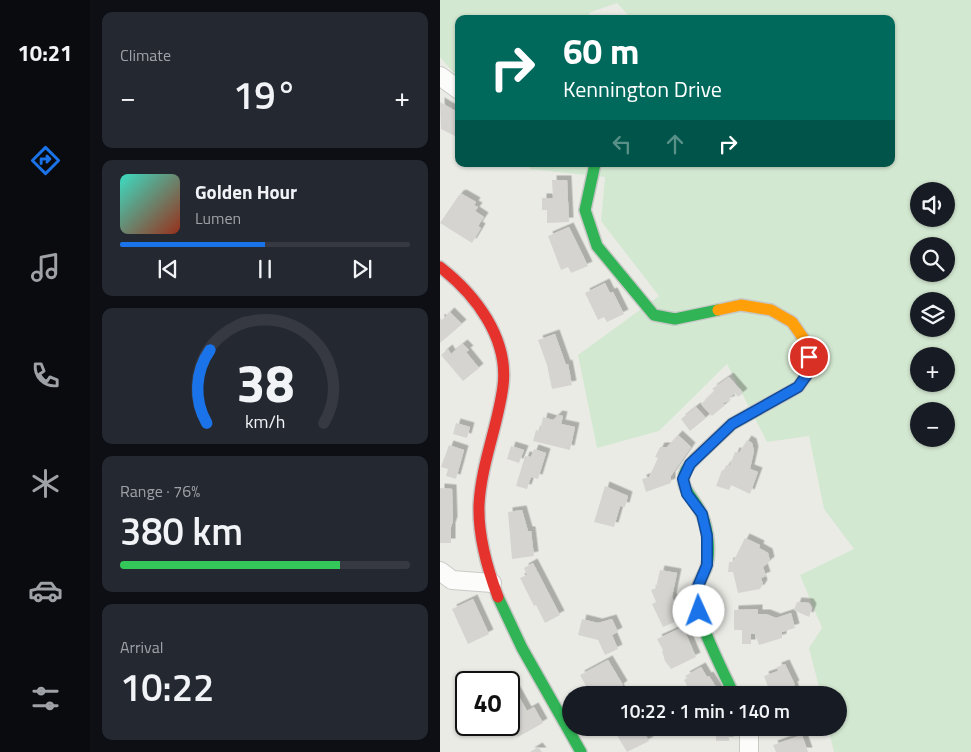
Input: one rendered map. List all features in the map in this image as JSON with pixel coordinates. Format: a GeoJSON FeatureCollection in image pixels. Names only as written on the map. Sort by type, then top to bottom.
{"type":"FeatureCollection","features":[{"type":"Feature","properties":{"kind":"street"},"geometry":{"type":"LineString","coordinates":[[440,76],[455,87]]}},
{"type":"Feature","properties":{"kind":"street"},"geometry":{"type":"LineString","coordinates":[[594,167],[585,210],[597,246],[654,315],[675,319],[741,305],[771,310],[792,322],[808,345],[811,369],[798,387],[732,424],[690,464],[683,479],[687,494],[702,514],[707,536],[707,565],[694,596],[703,626],[730,686]]}},
{"type":"Feature","properties":{"kind":"street"},"geometry":{"type":"LineString","coordinates":[[440,267],[456,279],[484,311],[499,345],[503,379],[480,488],[478,510],[480,536],[492,583],[506,616],[581,752]]}},
{"type":"Feature","properties":{"kind":"street"},"geometry":{"type":"LineString","coordinates":[[440,571],[452,580],[492,583]]}},
{"type":"Feature","properties":{"kind":"street"},"geometry":{"type":"LineString","coordinates":[[749,736],[749,752]]}},
{"type":"Feature","properties":{"kind":"green space"},"geometry":{"type":"Polygon","coordinates":[[[440,0],[971,0],[971,752],[834,752],[830,736],[847,736],[847,686],[819,686],[809,648],[822,628],[800,575],[854,549],[824,509],[809,436],[767,442],[727,364],[659,431],[597,448],[578,355],[659,296],[601,221],[605,177],[530,169],[530,167],[895,167],[895,15],[628,15],[617,3],[588,15],[455,15],[455,74],[440,57],[440,0]]]}},
{"type":"Feature","properties":{"kind":"building"},"geometry":{"type":"Polygon","coordinates":[[[440,102],[455,111],[455,136],[441,129],[440,102]]]}},
{"type":"Feature","properties":{"kind":"building"},"geometry":{"type":"Polygon","coordinates":[[[552,180],[567,180],[569,222],[547,223],[547,210],[542,210],[542,198],[553,198],[552,180]]]}},
{"type":"Feature","properties":{"kind":"building"},"geometry":{"type":"Polygon","coordinates":[[[462,194],[476,202],[474,205],[478,207],[475,211],[484,217],[478,226],[481,228],[472,243],[440,223],[459,195],[462,194]]]}},
{"type":"Feature","properties":{"kind":"building"},"geometry":{"type":"Polygon","coordinates":[[[569,227],[588,266],[571,273],[568,267],[561,270],[548,236],[569,227]]]}},
{"type":"Feature","properties":{"kind":"building"},"geometry":{"type":"Polygon","coordinates":[[[605,283],[610,293],[613,292],[624,314],[607,322],[604,317],[598,320],[585,293],[605,283]]]}},
{"type":"Feature","properties":{"kind":"building"},"geometry":{"type":"Polygon","coordinates":[[[450,312],[462,324],[440,343],[440,318],[442,320],[450,312]]]}},
{"type":"Feature","properties":{"kind":"building"},"geometry":{"type":"Polygon","coordinates":[[[555,334],[566,365],[568,364],[572,385],[552,389],[547,365],[538,340],[555,334]]]}},
{"type":"Feature","properties":{"kind":"building"},"geometry":{"type":"Polygon","coordinates":[[[463,344],[469,350],[466,352],[479,368],[463,381],[441,355],[448,349],[451,354],[463,344]]]}},
{"type":"Feature","properties":{"kind":"building"},"geometry":{"type":"Polygon","coordinates":[[[729,377],[743,393],[738,397],[735,393],[729,398],[731,400],[723,403],[725,405],[712,416],[701,404],[715,391],[712,389],[729,377]]]}},
{"type":"Feature","properties":{"kind":"building"},"geometry":{"type":"Polygon","coordinates":[[[696,407],[706,418],[690,431],[681,419],[696,407]]]}},
{"type":"Feature","properties":{"kind":"building"},"geometry":{"type":"Polygon","coordinates":[[[558,415],[563,416],[561,424],[575,427],[570,450],[533,441],[536,430],[540,431],[543,417],[553,420],[558,415]]]}},
{"type":"Feature","properties":{"kind":"building"},"geometry":{"type":"Polygon","coordinates":[[[456,423],[470,427],[467,438],[453,434],[456,423]]]}},
{"type":"Feature","properties":{"kind":"building"},"geometry":{"type":"Polygon","coordinates":[[[678,435],[691,447],[671,476],[671,483],[646,492],[642,479],[649,477],[658,458],[655,457],[660,447],[667,447],[678,435]]]}},
{"type":"Feature","properties":{"kind":"building"},"geometry":{"type":"Polygon","coordinates":[[[747,440],[752,443],[754,451],[750,469],[758,472],[750,494],[731,485],[729,490],[716,486],[722,470],[730,465],[735,452],[739,453],[747,440]]]}},
{"type":"Feature","properties":{"kind":"building"},"geometry":{"type":"Polygon","coordinates":[[[449,445],[464,450],[456,479],[446,476],[448,469],[441,467],[449,445]]]}},
{"type":"Feature","properties":{"kind":"building"},"geometry":{"type":"Polygon","coordinates":[[[511,446],[524,450],[519,463],[507,459],[511,446]]]}},
{"type":"Feature","properties":{"kind":"building"},"geometry":{"type":"Polygon","coordinates":[[[534,449],[546,453],[538,479],[531,477],[527,489],[516,486],[525,456],[531,457],[534,449]]]}},
{"type":"Feature","properties":{"kind":"building"},"geometry":{"type":"Polygon","coordinates":[[[605,486],[628,496],[625,507],[620,506],[614,527],[594,522],[605,486]]]}},
{"type":"Feature","properties":{"kind":"building"},"geometry":{"type":"Polygon","coordinates":[[[440,488],[452,489],[453,521],[451,543],[440,543],[440,488]]]}},
{"type":"Feature","properties":{"kind":"building"},"geometry":{"type":"Polygon","coordinates":[[[522,510],[528,531],[531,531],[534,556],[512,559],[508,512],[522,510]]]}},
{"type":"Feature","properties":{"kind":"building"},"geometry":{"type":"Polygon","coordinates":[[[745,538],[760,545],[759,548],[768,553],[770,561],[763,567],[766,576],[761,578],[763,584],[760,589],[738,593],[733,572],[728,572],[729,562],[733,562],[745,538]]]}},
{"type":"Feature","properties":{"kind":"building"},"geometry":{"type":"Polygon","coordinates":[[[533,563],[560,615],[545,623],[520,578],[527,575],[524,568],[533,563]]]}},
{"type":"Feature","properties":{"kind":"building"},"geometry":{"type":"Polygon","coordinates":[[[660,570],[677,573],[672,597],[682,619],[663,627],[652,604],[656,602],[651,590],[656,588],[660,570]]]}},
{"type":"Feature","properties":{"kind":"building"},"geometry":{"type":"Polygon","coordinates":[[[473,599],[489,634],[468,644],[452,609],[473,599]]]}},
{"type":"Feature","properties":{"kind":"building"},"geometry":{"type":"Polygon","coordinates":[[[797,602],[809,603],[812,608],[809,617],[794,610],[797,602]]]}},
{"type":"Feature","properties":{"kind":"building"},"geometry":{"type":"Polygon","coordinates":[[[758,609],[758,614],[766,614],[776,618],[791,613],[795,628],[782,632],[782,638],[759,645],[755,634],[751,634],[751,644],[742,644],[742,630],[734,630],[734,610],[758,609]]]}},
{"type":"Feature","properties":{"kind":"building"},"geometry":{"type":"Polygon","coordinates":[[[582,619],[598,623],[612,619],[618,632],[612,635],[618,649],[605,655],[598,640],[578,635],[582,619]]]}},
{"type":"Feature","properties":{"kind":"building"},"geometry":{"type":"Polygon","coordinates":[[[683,627],[696,657],[671,669],[665,661],[663,650],[657,639],[683,627]]]}},
{"type":"Feature","properties":{"kind":"building"},"geometry":{"type":"Polygon","coordinates":[[[608,660],[623,685],[586,686],[580,675],[608,660]]]}},
{"type":"Feature","properties":{"kind":"building"},"geometry":{"type":"Polygon","coordinates":[[[785,664],[795,685],[768,686],[764,676],[778,671],[777,667],[785,664]]]}},
{"type":"Feature","properties":{"kind":"building"},"geometry":{"type":"Polygon","coordinates":[[[701,667],[715,686],[687,686],[684,680],[687,678],[685,676],[701,667]]]}},
{"type":"Feature","properties":{"kind":"building"},"geometry":{"type":"Polygon","coordinates":[[[520,698],[527,711],[534,707],[543,723],[520,736],[520,698]]]}},
{"type":"Feature","properties":{"kind":"building"},"geometry":{"type":"Polygon","coordinates":[[[617,736],[646,736],[649,741],[627,752],[617,736]]]}},
{"type":"Feature","properties":{"kind":"building"},"geometry":{"type":"Polygon","coordinates":[[[716,736],[729,736],[729,741],[716,741],[716,736]]]}},
{"type":"Feature","properties":{"kind":"building"},"geometry":{"type":"Polygon","coordinates":[[[802,736],[808,752],[776,752],[773,745],[802,736]]]}},
{"type":"Feature","properties":{"kind":"building"},"geometry":{"type":"Polygon","coordinates":[[[538,747],[542,752],[530,752],[538,747]]]}},
{"type":"Feature","properties":{"kind":"traffic: fast"},"geometry":{"type":"LineString","coordinates":[[594,167],[585,210],[597,246],[654,315],[675,319],[718,310]]}},
{"type":"Feature","properties":{"kind":"traffic: fast"},"geometry":{"type":"LineString","coordinates":[[695,459],[684,475],[684,482],[702,515],[709,548],[708,562],[695,596],[696,605],[699,617],[730,686]]}},
{"type":"Feature","properties":{"kind":"traffic: fast"},"geometry":{"type":"LineString","coordinates":[[498,597],[522,648],[581,752]]}},
{"type":"Feature","properties":{"kind":"traffic: slow"},"geometry":{"type":"LineString","coordinates":[[695,459],[732,424],[798,387],[811,369],[808,345],[792,322],[771,310],[741,305],[718,310]]}},
{"type":"Feature","properties":{"kind":"traffic: jam"},"geometry":{"type":"LineString","coordinates":[[440,267],[477,304],[495,334],[501,351],[503,368],[501,401],[486,460],[479,505],[484,552],[498,597]]}},
{"type":"Feature","properties":{"kind":"route"},"geometry":{"type":"LineString","coordinates":[[699,611],[694,596],[707,565],[707,536],[702,514],[687,494],[683,479],[690,464],[732,424],[798,387],[811,369],[809,357]]}}]}
